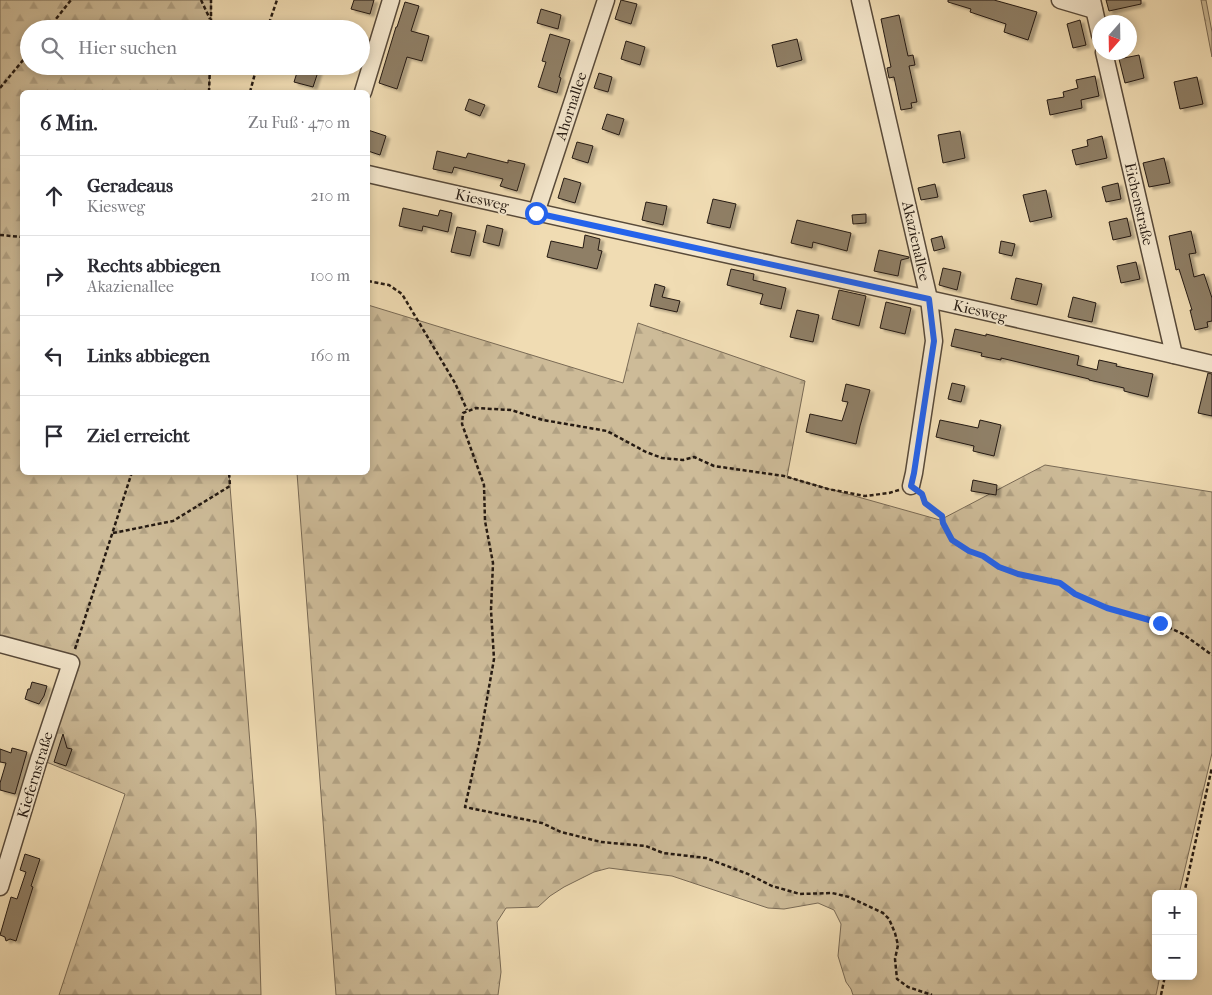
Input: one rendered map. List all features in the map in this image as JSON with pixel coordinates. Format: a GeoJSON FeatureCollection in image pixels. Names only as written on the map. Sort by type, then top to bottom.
{"type":"FeatureCollection","features":[{"type":"Feature","properties":{"kind":"street"},"geometry":{"type":"LineString","coordinates":[[370,69],[391,0]]}},
{"type":"Feature","properties":{"kind":"street","name":"Ahornallee"},"geometry":{"type":"LineString","coordinates":[[536,213],[606,0]]}},
{"type":"Feature","properties":{"kind":"street","name":"Akazienallee"},"geometry":{"type":"LineString","coordinates":[[860,0],[929,299],[934,341],[911,486]]}},
{"type":"Feature","properties":{"kind":"street"},"geometry":{"type":"LineString","coordinates":[[1060,0],[1093,5]]}},
{"type":"Feature","properties":{"kind":"street","name":"Eichenstraße"},"geometry":{"type":"LineString","coordinates":[[1106,60],[1174,355]]}},
{"type":"Feature","properties":{"kind":"street"},"geometry":{"type":"LineString","coordinates":[[364,90],[368,75]]}},
{"type":"Feature","properties":{"kind":"street","name":"Kiesweg"},"geometry":{"type":"LineString","coordinates":[[370,174],[1212,364]]}},
{"type":"Feature","properties":{"kind":"street"},"geometry":{"type":"LineString","coordinates":[[0,644],[71,663]]}},
{"type":"Feature","properties":{"kind":"street","name":"Kiefernstraße"},"geometry":{"type":"LineString","coordinates":[[0,887],[71,663]]}},
{"type":"Feature","properties":{"kind":"path"},"geometry":{"type":"LineString","coordinates":[[55,20],[71,0]]}},
{"type":"Feature","properties":{"kind":"path"},"geometry":{"type":"LineString","coordinates":[[201,0],[211,20]]}},
{"type":"Feature","properties":{"kind":"path"},"geometry":{"type":"LineString","coordinates":[[211,0],[211,20]]}},
{"type":"Feature","properties":{"kind":"path"},"geometry":{"type":"LineString","coordinates":[[270,20],[276,0]]}},
{"type":"Feature","properties":{"kind":"path"},"geometry":{"type":"LineString","coordinates":[[0,88],[20,64]]}},
{"type":"Feature","properties":{"kind":"path"},"geometry":{"type":"LineString","coordinates":[[209,90],[210,75]]}},
{"type":"Feature","properties":{"kind":"path"},"geometry":{"type":"LineString","coordinates":[[251,90],[255,75]]}},
{"type":"Feature","properties":{"kind":"path"},"geometry":{"type":"LineString","coordinates":[[0,235],[20,237]]}},
{"type":"Feature","properties":{"kind":"path"},"geometry":{"type":"LineString","coordinates":[[370,281],[389,286],[402,294],[455,383],[468,411]]}},
{"type":"Feature","properties":{"kind":"path"},"geometry":{"type":"LineString","coordinates":[[932,995],[908,987],[897,979],[895,959],[898,945],[889,919],[883,913],[849,897],[832,893],[800,894],[772,886],[748,874],[706,858],[662,853],[646,846],[601,842],[561,832],[542,822],[465,807],[480,744],[494,659],[490,610],[493,563],[485,521],[484,485],[462,424],[463,412],[476,408],[511,410],[543,420],[607,431],[646,452],[662,458],[683,460],[694,457],[714,466],[784,476],[828,489],[865,496],[889,493],[911,486],[922,494],[925,503],[942,516],[943,523],[952,540],[969,551],[983,556],[999,567],[1018,574],[1060,583],[1075,594],[1107,608],[1160,623],[1182,634],[1212,655]]}},
{"type":"Feature","properties":{"kind":"path"},"geometry":{"type":"LineString","coordinates":[[71,663],[131,475]]}},
{"type":"Feature","properties":{"kind":"path"},"geometry":{"type":"LineString","coordinates":[[113,533],[173,521],[230,486],[229,475]]}},
{"type":"Feature","properties":{"kind":"path"},"geometry":{"type":"LineString","coordinates":[[1185,890],[1212,767]]}},
{"type":"Feature","properties":{"kind":"path"},"geometry":{"type":"LineString","coordinates":[[1161,995],[1164,980]]}},
{"type":"Feature","properties":{"kind":"green space"},"geometry":{"type":"Polygon","coordinates":[[[0,0],[211,0],[211,20],[20,20],[20,75],[210,75],[209,90],[20,90],[20,475],[229,475],[256,821],[261,995],[59,995],[125,794],[39,759],[71,663],[0,644],[0,0]]]}},
{"type":"Feature","properties":{"kind":"green space"},"geometry":{"type":"Polygon","coordinates":[[[1201,0],[1206,0],[1212,32],[1212,57],[1201,0]]]}},
{"type":"Feature","properties":{"kind":"green space"},"geometry":{"type":"Polygon","coordinates":[[[370,306],[623,383],[638,323],[805,381],[787,477],[940,520],[1045,465],[1212,492],[1212,753],[1180,890],[1152,890],[1152,980],[1159,980],[1156,995],[853,995],[846,982],[838,956],[841,924],[834,910],[818,903],[784,909],[768,908],[672,876],[609,868],[594,872],[564,887],[538,907],[506,908],[497,922],[501,972],[498,995],[336,995],[297,475],[370,475],[370,306]]]}},
{"type":"Feature","properties":{"kind":"building"},"geometry":{"type":"Polygon","coordinates":[[[354,0],[374,0],[370,14],[351,9],[354,0]]]}},
{"type":"Feature","properties":{"kind":"building"},"geometry":{"type":"Polygon","coordinates":[[[621,0],[637,4],[631,24],[615,19],[621,0]]]}},
{"type":"Feature","properties":{"kind":"building"},"geometry":{"type":"Polygon","coordinates":[[[948,0],[994,0],[1037,12],[1028,40],[1004,32],[1006,24],[970,12],[971,9],[948,2],[948,0]]]}},
{"type":"Feature","properties":{"kind":"building"},"geometry":{"type":"Polygon","coordinates":[[[1106,0],[1141,0],[1141,4],[1109,11],[1106,0]]]}},
{"type":"Feature","properties":{"kind":"building"},"geometry":{"type":"Polygon","coordinates":[[[405,2],[419,6],[411,31],[429,36],[422,61],[407,57],[397,89],[379,83],[405,2]]]}},
{"type":"Feature","properties":{"kind":"building"},"geometry":{"type":"Polygon","coordinates":[[[541,9],[561,15],[558,29],[537,23],[541,9]]]}},
{"type":"Feature","properties":{"kind":"building"},"geometry":{"type":"Polygon","coordinates":[[[899,15],[908,56],[913,55],[915,65],[909,66],[917,102],[911,103],[912,108],[901,110],[894,77],[889,78],[887,68],[891,67],[881,19],[899,15]]]}},
{"type":"Feature","properties":{"kind":"building"},"geometry":{"type":"Polygon","coordinates":[[[1080,20],[1086,45],[1073,48],[1067,24],[1080,20]]]}},
{"type":"Feature","properties":{"kind":"building"},"geometry":{"type":"Polygon","coordinates":[[[550,34],[570,40],[559,77],[561,78],[557,93],[538,87],[546,62],[542,61],[550,34]]]}},
{"type":"Feature","properties":{"kind":"building"},"geometry":{"type":"Polygon","coordinates":[[[797,39],[802,60],[777,67],[772,45],[797,39]]]}},
{"type":"Feature","properties":{"kind":"building"},"geometry":{"type":"Polygon","coordinates":[[[626,41],[645,47],[640,65],[621,59],[626,41]]]}},
{"type":"Feature","properties":{"kind":"building"},"geometry":{"type":"Polygon","coordinates":[[[1137,55],[1139,55],[1144,78],[1125,83],[1119,60],[1137,60],[1137,55]]]}},
{"type":"Feature","properties":{"kind":"building"},"geometry":{"type":"Polygon","coordinates":[[[599,73],[612,77],[608,92],[594,88],[599,73]]]}},
{"type":"Feature","properties":{"kind":"building"},"geometry":{"type":"Polygon","coordinates":[[[296,75],[317,75],[313,87],[294,82],[296,75]]]}},
{"type":"Feature","properties":{"kind":"building"},"geometry":{"type":"Polygon","coordinates":[[[1095,76],[1099,96],[1081,100],[1082,108],[1050,115],[1047,100],[1064,97],[1063,92],[1078,88],[1076,80],[1095,76]]]}},
{"type":"Feature","properties":{"kind":"building"},"geometry":{"type":"Polygon","coordinates":[[[1197,77],[1203,104],[1180,109],[1174,82],[1197,77]]]}},
{"type":"Feature","properties":{"kind":"building"},"geometry":{"type":"Polygon","coordinates":[[[469,99],[485,105],[480,116],[465,110],[469,99]]]}},
{"type":"Feature","properties":{"kind":"building"},"geometry":{"type":"Polygon","coordinates":[[[607,114],[624,119],[619,135],[602,129],[607,114]]]}},
{"type":"Feature","properties":{"kind":"building"},"geometry":{"type":"Polygon","coordinates":[[[370,131],[386,136],[380,155],[370,152],[370,131]]]}},
{"type":"Feature","properties":{"kind":"building"},"geometry":{"type":"Polygon","coordinates":[[[960,131],[965,158],[943,163],[938,135],[960,131]]]}},
{"type":"Feature","properties":{"kind":"building"},"geometry":{"type":"Polygon","coordinates":[[[1102,136],[1107,158],[1076,165],[1072,150],[1088,146],[1087,140],[1102,136]]]}},
{"type":"Feature","properties":{"kind":"building"},"geometry":{"type":"Polygon","coordinates":[[[577,142],[593,146],[588,163],[572,158],[577,142]]]}},
{"type":"Feature","properties":{"kind":"building"},"geometry":{"type":"Polygon","coordinates":[[[437,151],[466,158],[468,153],[508,163],[508,160],[525,164],[517,191],[500,186],[503,179],[454,167],[452,173],[433,169],[437,151]]]}},
{"type":"Feature","properties":{"kind":"building"},"geometry":{"type":"Polygon","coordinates":[[[1164,158],[1170,183],[1149,187],[1143,163],[1164,158]]]}},
{"type":"Feature","properties":{"kind":"building"},"geometry":{"type":"Polygon","coordinates":[[[564,178],[581,183],[575,203],[558,198],[564,178]]]}},
{"type":"Feature","properties":{"kind":"building"},"geometry":{"type":"Polygon","coordinates":[[[1118,183],[1121,199],[1106,202],[1102,187],[1118,183]]]}},
{"type":"Feature","properties":{"kind":"building"},"geometry":{"type":"Polygon","coordinates":[[[935,184],[938,197],[921,200],[918,188],[935,184]]]}},
{"type":"Feature","properties":{"kind":"building"},"geometry":{"type":"Polygon","coordinates":[[[1046,190],[1052,217],[1030,222],[1023,195],[1046,190]]]}},
{"type":"Feature","properties":{"kind":"building"},"geometry":{"type":"Polygon","coordinates":[[[713,199],[736,204],[730,228],[707,223],[713,199]]]}},
{"type":"Feature","properties":{"kind":"building"},"geometry":{"type":"Polygon","coordinates":[[[646,202],[667,206],[663,225],[642,220],[646,202]]]}},
{"type":"Feature","properties":{"kind":"building"},"geometry":{"type":"Polygon","coordinates":[[[403,208],[438,216],[440,210],[452,213],[448,232],[423,226],[422,231],[399,226],[403,208]]]}},
{"type":"Feature","properties":{"kind":"building"},"geometry":{"type":"Polygon","coordinates":[[[866,214],[866,223],[853,224],[852,215],[866,214]]]}},
{"type":"Feature","properties":{"kind":"building"},"geometry":{"type":"Polygon","coordinates":[[[1127,218],[1131,236],[1113,240],[1109,222],[1127,218]]]}},
{"type":"Feature","properties":{"kind":"building"},"geometry":{"type":"Polygon","coordinates":[[[797,220],[851,233],[847,251],[813,242],[812,248],[791,243],[797,220]]]}},
{"type":"Feature","properties":{"kind":"building"},"geometry":{"type":"Polygon","coordinates":[[[487,225],[503,229],[499,246],[483,242],[487,225]]]}},
{"type":"Feature","properties":{"kind":"building"},"geometry":{"type":"Polygon","coordinates":[[[457,227],[476,231],[470,256],[451,252],[457,227]]]}},
{"type":"Feature","properties":{"kind":"building"},"geometry":{"type":"Polygon","coordinates":[[[1191,231],[1196,253],[1189,254],[1194,277],[1204,274],[1212,298],[1212,321],[1207,322],[1208,327],[1195,330],[1190,310],[1192,310],[1179,269],[1176,270],[1169,236],[1191,231]]]}},
{"type":"Feature","properties":{"kind":"building"},"geometry":{"type":"Polygon","coordinates":[[[585,235],[600,239],[598,250],[602,251],[597,269],[547,257],[551,241],[583,248],[585,235]]]}},
{"type":"Feature","properties":{"kind":"building"},"geometry":{"type":"Polygon","coordinates":[[[942,236],[945,248],[934,251],[931,239],[942,236]]]}},
{"type":"Feature","properties":{"kind":"building"},"geometry":{"type":"Polygon","coordinates":[[[1001,241],[1015,244],[1012,256],[999,253],[1001,241]]]}},
{"type":"Feature","properties":{"kind":"building"},"geometry":{"type":"Polygon","coordinates":[[[879,250],[909,257],[901,260],[898,276],[874,271],[879,250]]]}},
{"type":"Feature","properties":{"kind":"building"},"geometry":{"type":"Polygon","coordinates":[[[1136,262],[1140,279],[1121,283],[1117,266],[1136,262]]]}},
{"type":"Feature","properties":{"kind":"building"},"geometry":{"type":"Polygon","coordinates":[[[943,268],[961,272],[957,290],[939,285],[943,268]]]}},
{"type":"Feature","properties":{"kind":"building"},"geometry":{"type":"Polygon","coordinates":[[[731,269],[754,274],[753,280],[786,288],[781,309],[760,304],[763,294],[727,285],[731,269]]]}},
{"type":"Feature","properties":{"kind":"building"},"geometry":{"type":"Polygon","coordinates":[[[1016,278],[1042,284],[1037,305],[1011,299],[1016,278]]]}},
{"type":"Feature","properties":{"kind":"building"},"geometry":{"type":"Polygon","coordinates":[[[655,284],[665,287],[662,297],[680,301],[677,312],[650,306],[655,284]]]}},
{"type":"Feature","properties":{"kind":"building"},"geometry":{"type":"Polygon","coordinates":[[[839,290],[866,296],[859,326],[832,319],[839,290]]]}},
{"type":"Feature","properties":{"kind":"building"},"geometry":{"type":"Polygon","coordinates":[[[1073,297],[1096,303],[1092,322],[1068,317],[1073,297]]]}},
{"type":"Feature","properties":{"kind":"building"},"geometry":{"type":"Polygon","coordinates":[[[886,302],[911,308],[905,334],[880,328],[886,302]]]}},
{"type":"Feature","properties":{"kind":"building"},"geometry":{"type":"Polygon","coordinates":[[[797,310],[819,315],[813,342],[790,337],[797,310]]]}},
{"type":"Feature","properties":{"kind":"building"},"geometry":{"type":"Polygon","coordinates":[[[955,329],[986,336],[986,334],[1079,356],[1077,365],[1097,370],[1099,360],[1117,364],[1116,366],[1153,374],[1148,397],[1124,391],[1124,388],[1001,358],[1001,360],[981,356],[982,353],[951,346],[955,329]]]}},
{"type":"Feature","properties":{"kind":"building"},"geometry":{"type":"Polygon","coordinates":[[[1208,373],[1212,374],[1212,416],[1198,413],[1208,373]]]}},
{"type":"Feature","properties":{"kind":"building"},"geometry":{"type":"Polygon","coordinates":[[[952,383],[965,386],[961,402],[948,399],[952,383]]]}},
{"type":"Feature","properties":{"kind":"building"},"geometry":{"type":"Polygon","coordinates":[[[846,384],[870,390],[856,444],[806,432],[810,414],[842,421],[848,402],[842,401],[846,384]]]}},
{"type":"Feature","properties":{"kind":"building"},"geometry":{"type":"Polygon","coordinates":[[[940,420],[978,428],[980,420],[1001,425],[994,456],[973,451],[974,446],[936,437],[940,420]]]}},
{"type":"Feature","properties":{"kind":"building"},"geometry":{"type":"Polygon","coordinates":[[[973,480],[997,485],[996,495],[971,491],[973,480]]]}},
{"type":"Feature","properties":{"kind":"building"},"geometry":{"type":"Polygon","coordinates":[[[32,682],[47,686],[39,704],[25,699],[32,682]]]}},
{"type":"Feature","properties":{"kind":"building"},"geometry":{"type":"Polygon","coordinates":[[[63,734],[67,748],[72,749],[66,766],[54,762],[63,734]]]}},
{"type":"Feature","properties":{"kind":"building"},"geometry":{"type":"Polygon","coordinates":[[[12,748],[27,752],[15,794],[0,790],[0,783],[6,763],[0,762],[0,749],[11,753],[12,748]]]}},
{"type":"Feature","properties":{"kind":"building"},"geometry":{"type":"Polygon","coordinates":[[[25,854],[40,859],[16,941],[10,939],[6,941],[5,937],[0,935],[11,897],[17,899],[26,872],[20,870],[25,854]]]}},
{"type":"Feature","properties":{"kind":"route"},"geometry":{"type":"LineString","coordinates":[[536,213],[929,299],[934,341],[911,486],[922,494],[925,503],[942,516],[943,523],[952,540],[969,551],[983,556],[999,567],[1018,574],[1060,583],[1075,594],[1107,608],[1160,623]]}}]}
